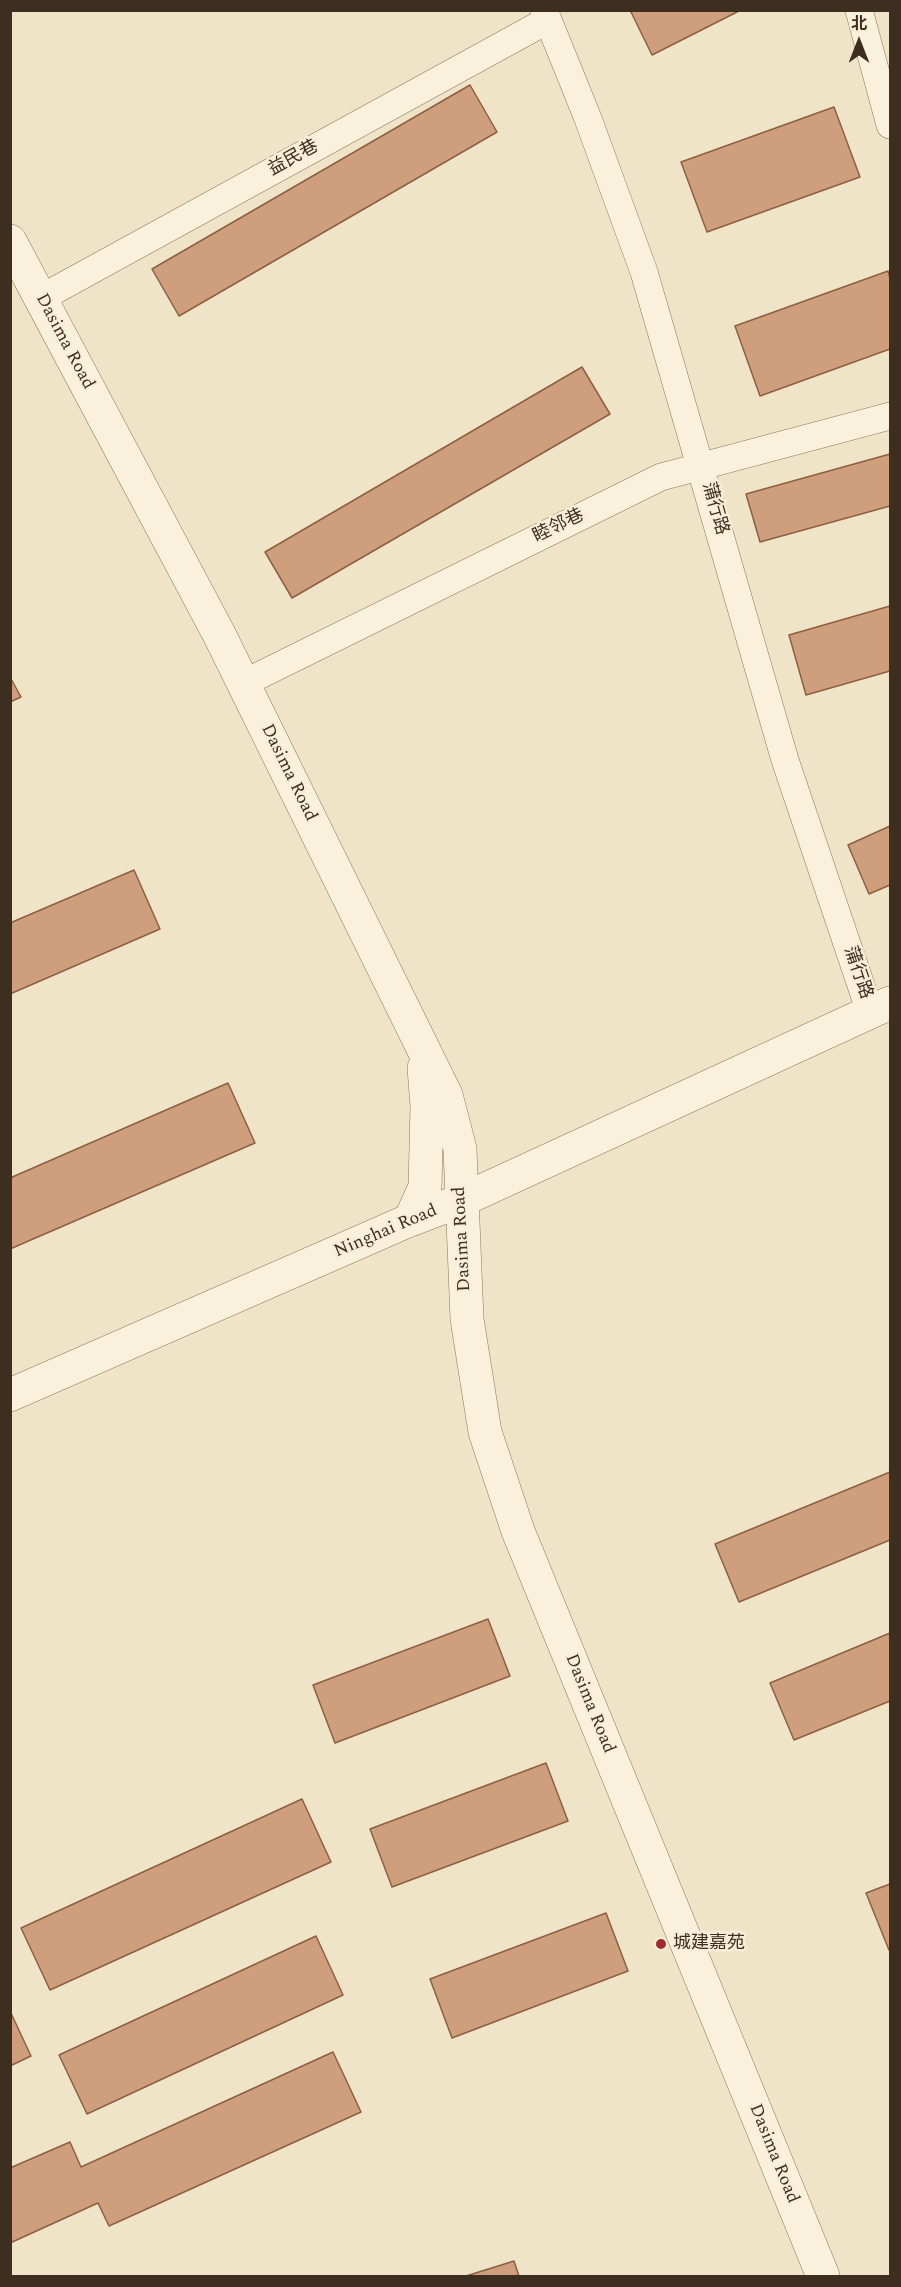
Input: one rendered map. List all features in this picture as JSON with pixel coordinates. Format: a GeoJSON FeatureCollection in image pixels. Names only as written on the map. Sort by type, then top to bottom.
{"type":"FeatureCollection","features":[{"type":"Feature","properties":{"kind":"street"},"geometry":{"type":"LineString","coordinates":[[859,10],[891,125]]}},
{"type":"Feature","properties":{"kind":"street","name":"益民巷"},"geometry":{"type":"LineString","coordinates":[[41,298],[546,15]]}},
{"type":"Feature","properties":{"kind":"street","name":"蒲行路"},"geometry":{"type":"LineString","coordinates":[[546,15],[587,116],[644,272],[785,760],[880,1008]]}},
{"type":"Feature","properties":{"kind":"street","name":"Dasima Road"},"geometry":{"type":"LineString","coordinates":[[10,241],[244,683],[446,1095],[460,1149],[460,1201],[466,1319],[485,1432],[518,1531],[823,2277]]}},
{"type":"Feature","properties":{"kind":"street","name":"睦邻巷"},"geometry":{"type":"LineString","coordinates":[[244,683],[661,477],[891,416]]}},
{"type":"Feature","properties":{"kind":"street","name":"Ninghai Road"},"geometry":{"type":"LineString","coordinates":[[10,1395],[410,1220],[460,1201],[880,1008]]}},
{"type":"Feature","properties":{"kind":"street"},"geometry":{"type":"LineString","coordinates":[[410,1220],[425,1187],[427,1106],[422,1042]]}},
{"type":"Feature","properties":{"kind":"building"},"geometry":{"type":"Polygon","coordinates":[[[630,10],[741,10],[652,55],[630,10]]]}},
{"type":"Feature","properties":{"kind":"building"},"geometry":{"type":"Polygon","coordinates":[[[470,85],[497,132],[179,316],[152,269],[470,85]]]}},
{"type":"Feature","properties":{"kind":"building"},"geometry":{"type":"Polygon","coordinates":[[[834,107],[860,177],[707,232],[681,162],[834,107]]]}},
{"type":"Feature","properties":{"kind":"building"},"geometry":{"type":"Polygon","coordinates":[[[888,271],[890,278],[890,349],[760,396],[735,326],[888,271]]]}},
{"type":"Feature","properties":{"kind":"building"},"geometry":{"type":"Polygon","coordinates":[[[582,367],[610,414],[292,598],[265,552],[582,367]]]}},
{"type":"Feature","properties":{"kind":"building"},"geometry":{"type":"Polygon","coordinates":[[[890,454],[890,506],[760,542],[746,494],[890,454]]]}},
{"type":"Feature","properties":{"kind":"building"},"geometry":{"type":"Polygon","coordinates":[[[890,606],[890,671],[806,695],[789,635],[890,606]]]}},
{"type":"Feature","properties":{"kind":"building"},"geometry":{"type":"Polygon","coordinates":[[[10,677],[21,697],[10,702],[10,677]]]}},
{"type":"Feature","properties":{"kind":"building"},"geometry":{"type":"Polygon","coordinates":[[[890,826],[890,885],[869,894],[848,845],[890,826]]]}},
{"type":"Feature","properties":{"kind":"building"},"geometry":{"type":"Polygon","coordinates":[[[134,870],[160,929],[10,994],[10,923],[134,870]]]}},
{"type":"Feature","properties":{"kind":"building"},"geometry":{"type":"Polygon","coordinates":[[[228,1083],[255,1143],[10,1249],[10,1178],[228,1083]]]}},
{"type":"Feature","properties":{"kind":"building"},"geometry":{"type":"Polygon","coordinates":[[[890,1472],[890,1540],[739,1602],[715,1544],[890,1472]]]}},
{"type":"Feature","properties":{"kind":"building"},"geometry":{"type":"Polygon","coordinates":[[[488,1619],[510,1676],[335,1743],[313,1685],[488,1619]]]}},
{"type":"Feature","properties":{"kind":"building"},"geometry":{"type":"Polygon","coordinates":[[[890,1633],[890,1701],[794,1740],[770,1683],[890,1633]]]}},
{"type":"Feature","properties":{"kind":"building"},"geometry":{"type":"Polygon","coordinates":[[[546,1763],[568,1821],[392,1887],[370,1829],[546,1763]]]}},
{"type":"Feature","properties":{"kind":"building"},"geometry":{"type":"Polygon","coordinates":[[[302,1799],[331,1862],[50,1990],[21,1928],[302,1799]]]}},
{"type":"Feature","properties":{"kind":"building"},"geometry":{"type":"Polygon","coordinates":[[[890,1884],[890,1949],[889,1950],[866,1893],[890,1884]]]}},
{"type":"Feature","properties":{"kind":"building"},"geometry":{"type":"Polygon","coordinates":[[[606,1913],[628,1971],[452,2038],[430,1979],[606,1913]]]}},
{"type":"Feature","properties":{"kind":"building"},"geometry":{"type":"Polygon","coordinates":[[[316,1936],[343,1995],[87,2114],[59,2055],[316,1936]]]}},
{"type":"Feature","properties":{"kind":"building"},"geometry":{"type":"Polygon","coordinates":[[[10,2011],[31,2056],[10,2066],[10,2011]]]}},
{"type":"Feature","properties":{"kind":"building"},"geometry":{"type":"Polygon","coordinates":[[[333,2052],[361,2112],[109,2226],[98,2203],[10,2243],[10,2168],[70,2142],[81,2167],[333,2052]]]}},
{"type":"Feature","properties":{"kind":"building"},"geometry":{"type":"Polygon","coordinates":[[[514,2261],[519,2276],[466,2276],[514,2261]]]}},
{"type":"Feature","properties":{"kind":"place","name":"城建嘉苑"},"geometry":{"type":"Point","coordinates":[661,1944]}}]}
